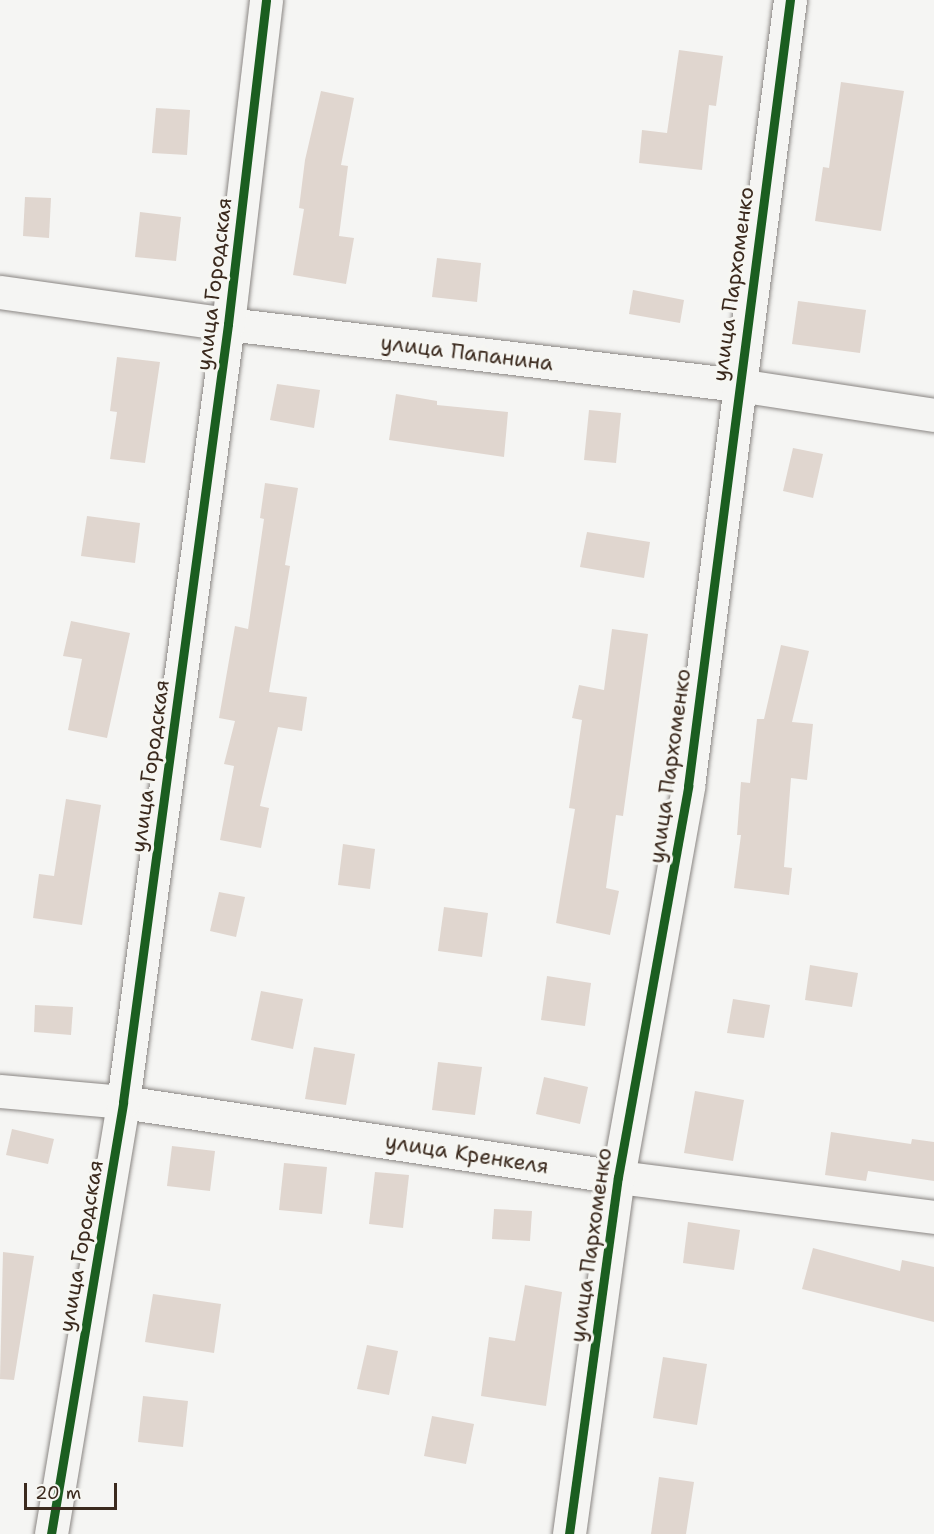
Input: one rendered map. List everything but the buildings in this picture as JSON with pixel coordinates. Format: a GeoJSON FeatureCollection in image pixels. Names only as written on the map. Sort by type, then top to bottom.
{"type":"FeatureCollection","features":[{"type":"Feature","properties":{"kind":"street","name":"улица Городская"},"geometry":{"type":"LineString","coordinates":[[51,1534],[123,1102],[228,324],[266,0]]}},
{"type":"Feature","properties":{"kind":"street","name":"улица Пархоменко"},"geometry":{"type":"LineString","coordinates":[[569,1534],[618,1177],[688,786],[738,385],[790,0]]}},
{"type":"Feature","properties":{"kind":"street","name":"улица Папанина"},"geometry":{"type":"LineString","coordinates":[[0,292],[228,324],[738,385],[934,415]]}},
{"type":"Feature","properties":{"kind":"street","name":"улица Кренкеля"},"geometry":{"type":"LineString","coordinates":[[0,1091],[123,1102],[618,1177],[934,1217]]}},
{"type":"Feature","properties":{"kind":"cycle path"},"geometry":{"type":"LineString","coordinates":[[51,1534],[123,1102],[228,324],[266,0]]}},
{"type":"Feature","properties":{"kind":"cycle path"},"geometry":{"type":"LineString","coordinates":[[569,1534],[618,1177],[688,786],[790,0]]}}]}
